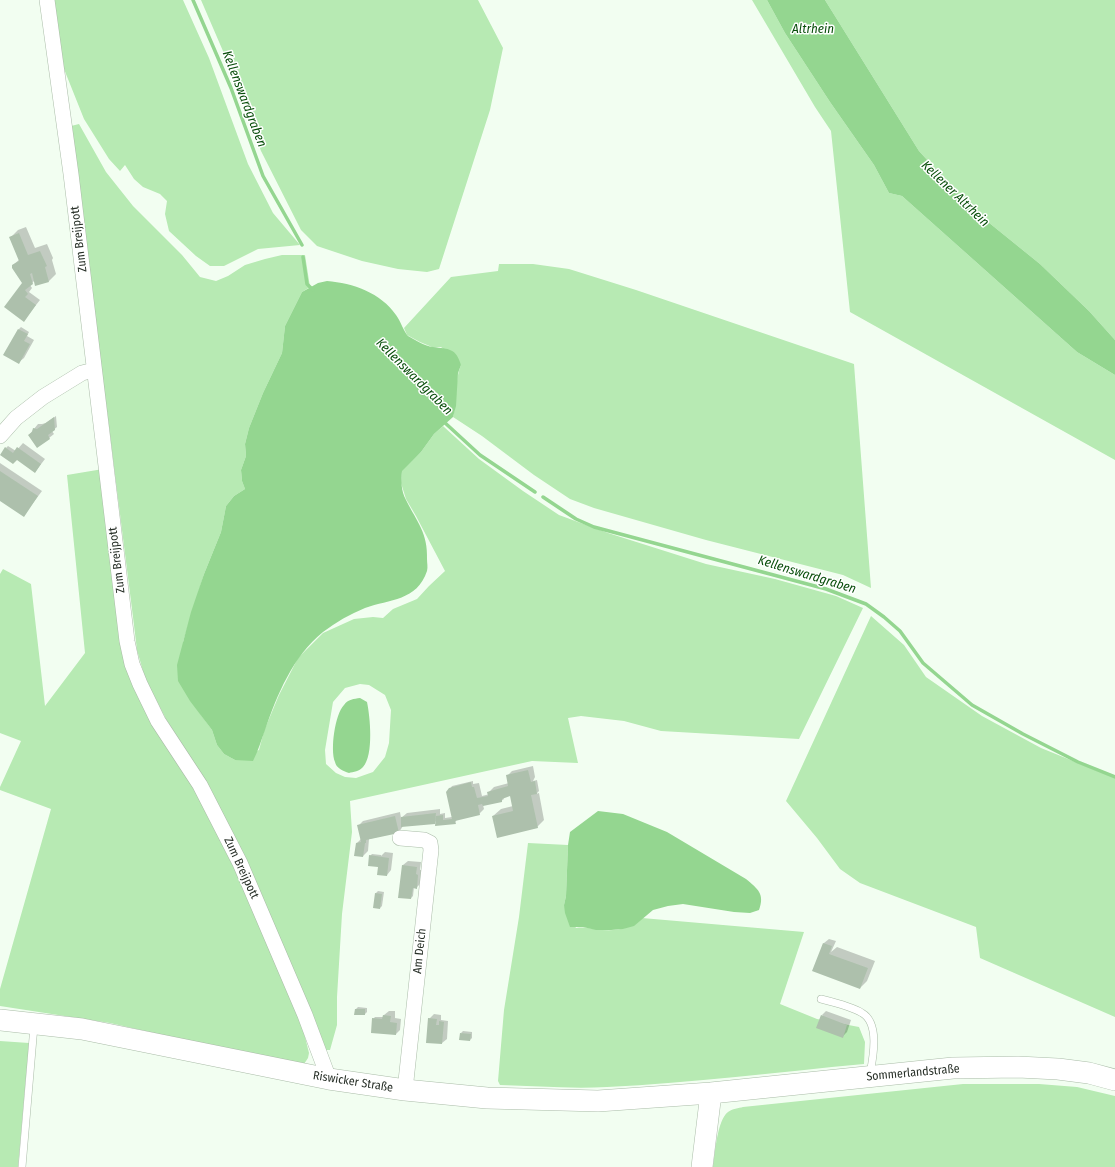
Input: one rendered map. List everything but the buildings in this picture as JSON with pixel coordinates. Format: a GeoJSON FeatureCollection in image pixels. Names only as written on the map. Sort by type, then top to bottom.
{"type":"FeatureCollection","features":[{"type":"Feature","properties":{"kind":"street","name":"Zum Breijpott"},"geometry":{"type":"LineString","coordinates":[[47,0],[71,174],[127,641],[132,664],[158,721],[200,785],[240,863],[305,1015],[329,1079]]}},
{"type":"Feature","properties":{"kind":"street"},"geometry":{"type":"LineString","coordinates":[[0,436],[16,418],[43,397],[82,373],[94,370]]}},
{"type":"Feature","properties":{"kind":"street","name":"Am Deich"},"geometry":{"type":"LineString","coordinates":[[400,838],[424,840],[430,843],[431,850],[405,1090]]}},
{"type":"Feature","properties":{"kind":"street","name":"Riswicker Straße"},"geometry":{"type":"LineString","coordinates":[[0,1020],[82,1029],[329,1079],[405,1090],[487,1098],[598,1101],[711,1093]]}},
{"type":"Feature","properties":{"kind":"street","name":"Sommerlandstraße"},"geometry":{"type":"LineString","coordinates":[[711,1093],[953,1068],[1018,1067],[1089,1072],[1115,1080]]}},
{"type":"Feature","properties":{"kind":"street"},"geometry":{"type":"LineString","coordinates":[[702,1167],[711,1093]]}},
{"type":"Feature","properties":{"kind":"lane"},"geometry":{"type":"LineString","coordinates":[[821,998],[863,1013],[869,1019],[874,1041],[869,1076]]}},
{"type":"Feature","properties":{"kind":"lane"},"geometry":{"type":"LineString","coordinates":[[22,1167],[34,1024]]}},
{"type":"Feature","properties":{"kind":"shaded area"},"geometry":{"type":"Polygon","coordinates":[[[54,0],[183,0],[209,58],[248,164],[273,213],[300,245],[258,249],[224,266],[210,266],[196,256],[169,231],[165,214],[167,201],[160,194],[143,187],[134,179],[125,165],[120,171],[109,159],[84,119],[64,69],[54,0]]]}},
{"type":"Feature","properties":{"kind":"shaded area"},"geometry":{"type":"Polygon","coordinates":[[[201,0],[478,0],[503,48],[490,110],[439,269],[427,272],[398,269],[362,261],[317,246],[301,230],[261,151],[232,72],[201,0]]]}},
{"type":"Feature","properties":{"kind":"shaded area"},"geometry":{"type":"Polygon","coordinates":[[[752,0],[767,0],[785,33],[830,102],[874,165],[889,193],[902,196],[1077,352],[1115,375],[1115,460],[850,312],[831,131],[815,107],[752,0]]]}},
{"type":"Feature","properties":{"kind":"shaded area"},"geometry":{"type":"Polygon","coordinates":[[[825,0],[1115,0],[1115,340],[1089,311],[1040,264],[972,209],[919,151],[825,0]]]}},
{"type":"Feature","properties":{"kind":"shaded area"},"geometry":{"type":"Polygon","coordinates":[[[79,124],[106,172],[133,206],[182,255],[200,277],[216,281],[228,276],[245,265],[265,259],[282,255],[305,255],[310,287],[302,292],[285,326],[282,353],[263,393],[249,428],[245,444],[246,456],[241,470],[242,481],[245,489],[234,496],[226,506],[221,532],[204,574],[183,642],[201,715],[212,730],[217,745],[224,754],[235,760],[259,750],[264,731],[279,695],[298,658],[323,633],[354,619],[373,617],[383,618],[393,609],[417,599],[445,571],[406,499],[401,483],[402,470],[421,452],[434,434],[443,426],[479,459],[559,515],[608,533],[706,564],[775,579],[836,596],[863,608],[799,739],[661,731],[624,721],[581,716],[568,718],[578,763],[532,761],[350,801],[352,832],[342,914],[337,997],[337,1025],[330,1050],[326,1050],[321,1043],[192,760],[166,719],[145,678],[137,650],[71,126],[79,124]],[[360,684],[345,688],[333,702],[325,750],[326,764],[336,773],[345,777],[356,778],[373,772],[385,757],[389,743],[391,710],[385,695],[369,685],[360,684]]]}},
{"type":"Feature","properties":{"kind":"shaded area"},"geometry":{"type":"Polygon","coordinates":[[[499,264],[533,264],[569,269],[636,290],[854,364],[871,588],[843,575],[706,540],[594,508],[570,499],[453,417],[461,365],[441,347],[432,347],[407,335],[404,328],[451,277],[498,271],[499,264]]]}},
{"type":"Feature","properties":{"kind":"shaded area"},"geometry":{"type":"Polygon","coordinates":[[[103,469],[121,625],[181,764],[235,862],[301,1021],[309,1053],[304,1064],[198,1043],[110,1023],[0,1006],[0,989],[51,809],[0,790],[21,741],[0,733],[0,574],[3,569],[31,584],[45,706],[85,653],[67,475],[103,469]]]}},
{"type":"Feature","properties":{"kind":"shaded area"},"geometry":{"type":"Polygon","coordinates":[[[871,616],[904,645],[926,677],[982,716],[1041,748],[1115,778],[1115,1017],[980,958],[976,927],[860,883],[840,869],[817,838],[786,801],[871,616]]]}},
{"type":"Feature","properties":{"kind":"shaded area"},"geometry":{"type":"Polygon","coordinates":[[[528,843],[568,845],[566,896],[564,905],[576,928],[614,930],[626,928],[642,918],[804,932],[780,1004],[817,1019],[859,1027],[865,1042],[864,1064],[703,1080],[607,1087],[580,1088],[500,1085],[498,1081],[504,1010],[519,917],[528,843]]]}},
{"type":"Feature","properties":{"kind":"shaded area"},"geometry":{"type":"Polygon","coordinates":[[[0,1041],[29,1043],[18,1167],[0,1167],[0,1041]]]}},
{"type":"Feature","properties":{"kind":"shaded area"},"geometry":{"type":"Polygon","coordinates":[[[963,1084],[1039,1084],[1077,1087],[1115,1096],[1115,1167],[713,1167],[721,1122],[724,1116],[733,1109],[963,1084]]]}},
{"type":"Feature","properties":{"kind":"water","name":"Altrhein"},"geometry":{"type":"Polygon","coordinates":[[[767,0],[825,0],[919,151],[972,209],[1040,264],[1089,311],[1115,340],[1115,375],[1077,352],[902,196],[889,193],[874,165],[830,102],[785,33],[767,0]]]}},
{"type":"Feature","properties":{"kind":"water"},"geometry":{"type":"Polygon","coordinates":[[[327,281],[347,284],[366,290],[390,307],[398,317],[408,336],[420,343],[451,350],[459,359],[461,365],[458,373],[456,406],[453,417],[434,434],[421,452],[402,471],[403,493],[421,528],[426,542],[427,571],[417,588],[410,594],[365,608],[354,613],[328,628],[312,642],[287,677],[275,703],[253,761],[235,760],[224,754],[217,745],[212,730],[190,701],[178,681],[177,665],[191,612],[221,532],[226,506],[234,496],[245,489],[242,481],[241,470],[246,456],[245,444],[249,428],[263,393],[282,353],[285,326],[302,292],[318,283],[327,281]]]}},
{"type":"Feature","properties":{"kind":"water"},"geometry":{"type":"Polygon","coordinates":[[[360,698],[367,702],[368,708],[370,726],[369,754],[362,768],[349,773],[340,769],[336,764],[333,749],[334,732],[338,716],[344,705],[349,700],[360,698]]]}},
{"type":"Feature","properties":{"kind":"water"},"geometry":{"type":"Polygon","coordinates":[[[598,811],[623,814],[667,832],[746,879],[757,889],[761,896],[759,910],[750,913],[734,912],[683,904],[653,910],[634,926],[623,929],[596,930],[583,927],[570,927],[564,905],[566,896],[570,832],[598,811]]]}},
{"type":"Feature","properties":{"kind":"waterway","name":"Kellenswardgraben"},"geometry":{"type":"LineString","coordinates":[[193,0],[231,88],[263,176],[302,245]]}},
{"type":"Feature","properties":{"kind":"waterway","name":"Kellenswardgraben"},"geometry":{"type":"LineString","coordinates":[[303,257],[307,284],[313,290]]}},
{"type":"Feature","properties":{"kind":"waterway","name":"Kellenswardgraben"},"geometry":{"type":"LineString","coordinates":[[443,421],[480,455],[535,492]]}},
{"type":"Feature","properties":{"kind":"waterway","name":"Kellenswardgraben"},"geometry":{"type":"LineString","coordinates":[[543,497],[576,519],[594,527],[826,589],[866,604],[900,631],[923,663],[972,705],[1023,734],[1078,762],[1115,777]]}},
{"type":"Feature","properties":{"kind":"water label","name":"Kellener Altrhein"},"geometry":{"type":"Point","coordinates":[955,194]}}]}
